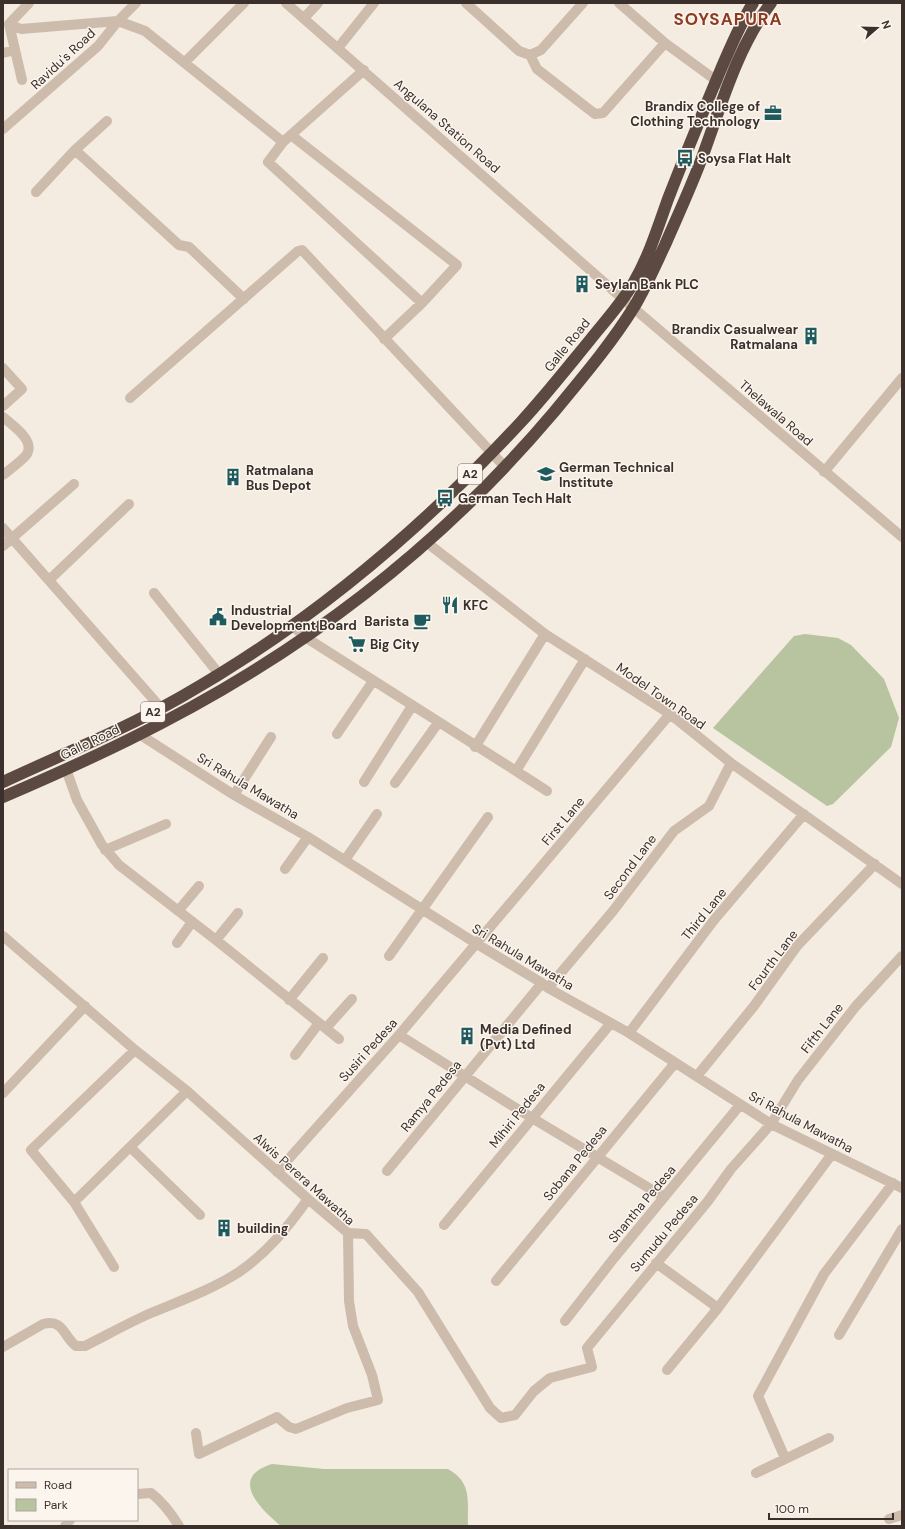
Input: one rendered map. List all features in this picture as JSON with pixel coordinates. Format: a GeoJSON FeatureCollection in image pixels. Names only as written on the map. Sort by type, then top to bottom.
{"type":"FeatureCollection","features":[{"type":"Feature","properties":{"kind":"highway","name":"Galle Road"},"geometry":{"type":"LineString","coordinates":[[8,795],[139,734],[187,709],[250,674],[305,638],[345,610],[460,514],[530,441],[595,362],[634,308],[681,208],[702,157],[721,84],[742,23],[753,3]]}},
{"type":"Feature","properties":{"kind":"highway","name":"Galle Road"},"geometry":{"type":"LineString","coordinates":[[293,626],[354,579],[440,503],[492,452],[543,397],[623,299],[635,280],[648,252],[721,84],[771,3]]}},
{"type":"Feature","properties":{"kind":"highway","name":"A2"},"geometry":{"type":"LineString","coordinates":[[5,778],[95,741],[161,708],[219,674],[293,626]]}},
{"type":"Feature","properties":{"kind":"street"},"geometry":{"type":"LineString","coordinates":[[9,24],[29,3]]}},
{"type":"Feature","properties":{"kind":"street","name":"Ravidu's Road"},"geometry":{"type":"LineString","coordinates":[[3,129],[98,46],[118,21],[136,3]]}},
{"type":"Feature","properties":{"kind":"street"},"geometry":{"type":"LineString","coordinates":[[185,62],[244,3]]}},
{"type":"Feature","properties":{"kind":"street","name":"Angulana Station Road"},"geometry":{"type":"LineString","coordinates":[[286,3],[623,299]]}},
{"type":"Feature","properties":{"kind":"street"},"geometry":{"type":"LineString","coordinates":[[304,18],[318,3]]}},
{"type":"Feature","properties":{"kind":"street"},"geometry":{"type":"LineString","coordinates":[[338,48],[374,3]]}},
{"type":"Feature","properties":{"kind":"street"},"geometry":{"type":"LineString","coordinates":[[466,3],[520,51],[530,55],[537,69],[595,114],[603,113],[665,43]]}},
{"type":"Feature","properties":{"kind":"street"},"geometry":{"type":"LineString","coordinates":[[530,55],[541,50],[583,3]]}},
{"type":"Feature","properties":{"kind":"street"},"geometry":{"type":"LineString","coordinates":[[619,3],[665,43],[721,84]]}},
{"type":"Feature","properties":{"kind":"street"},"geometry":{"type":"LineString","coordinates":[[9,24],[21,29],[118,21],[145,31],[283,142]]}},
{"type":"Feature","properties":{"kind":"street"},"geometry":{"type":"LineString","coordinates":[[9,24],[22,80]]}},
{"type":"Feature","properties":{"kind":"street"},"geometry":{"type":"LineString","coordinates":[[3,53],[15,50]]}},
{"type":"Feature","properties":{"kind":"street"},"geometry":{"type":"LineString","coordinates":[[364,70],[283,142],[268,160],[269,164],[422,303]]}},
{"type":"Feature","properties":{"kind":"street"},"geometry":{"type":"LineString","coordinates":[[36,192],[75,150],[107,121]]}},
{"type":"Feature","properties":{"kind":"street"},"geometry":{"type":"LineString","coordinates":[[291,135],[456,263],[456,266],[422,303],[384,339]]}},
{"type":"Feature","properties":{"kind":"street"},"geometry":{"type":"LineString","coordinates":[[75,150],[179,245],[188,247],[244,299]]}},
{"type":"Feature","properties":{"kind":"street"},"geometry":{"type":"LineString","coordinates":[[130,398],[298,251],[302,250],[505,467]]}},
{"type":"Feature","properties":{"kind":"street"},"geometry":{"type":"LineString","coordinates":[[623,299],[634,308]]}},
{"type":"Feature","properties":{"kind":"street","name":"Thelawala Road"},"geometry":{"type":"LineString","coordinates":[[634,308],[824,472],[902,537]]}},
{"type":"Feature","properties":{"kind":"street"},"geometry":{"type":"LineString","coordinates":[[3,368],[22,389],[3,406]]}},
{"type":"Feature","properties":{"kind":"street"},"geometry":{"type":"LineString","coordinates":[[824,472],[902,378]]}},
{"type":"Feature","properties":{"kind":"street"},"geometry":{"type":"LineString","coordinates":[[3,417],[26,438],[28,446],[27,454],[3,475]]}},
{"type":"Feature","properties":{"kind":"street"},"geometry":{"type":"LineString","coordinates":[[3,546],[74,484]]}},
{"type":"Feature","properties":{"kind":"street"},"geometry":{"type":"LineString","coordinates":[[49,580],[129,504]]}},
{"type":"Feature","properties":{"kind":"street"},"geometry":{"type":"LineString","coordinates":[[3,528],[161,708]]}},
{"type":"Feature","properties":{"kind":"street","name":"Model Town Road"},"geometry":{"type":"LineString","coordinates":[[426,542],[545,634],[670,714],[731,763],[902,884]]}},
{"type":"Feature","properties":{"kind":"street"},"geometry":{"type":"LineString","coordinates":[[154,593],[219,674]]}},
{"type":"Feature","properties":{"kind":"street"},"geometry":{"type":"LineString","coordinates":[[293,626],[305,638],[547,791]]}},
{"type":"Feature","properties":{"kind":"street"},"geometry":{"type":"LineString","coordinates":[[475,746],[545,634]]}},
{"type":"Feature","properties":{"kind":"street"},"geometry":{"type":"LineString","coordinates":[[516,771],[585,659]]}},
{"type":"Feature","properties":{"kind":"street"},"geometry":{"type":"LineString","coordinates":[[337,734],[373,681]]}},
{"type":"Feature","properties":{"kind":"street"},"geometry":{"type":"LineString","coordinates":[[364,782],[412,706]]}},
{"type":"Feature","properties":{"kind":"street","name":"First Lane"},"geometry":{"type":"LineString","coordinates":[[477,944],[670,714]]}},
{"type":"Feature","properties":{"kind":"street"},"geometry":{"type":"LineString","coordinates":[[395,784],[438,723]]}},
{"type":"Feature","properties":{"kind":"street","name":"Sri Rahula Mawatha"},"geometry":{"type":"LineString","coordinates":[[139,734],[234,795],[308,837],[477,944],[629,1033],[771,1124],[897,1186]]}},
{"type":"Feature","properties":{"kind":"street"},"geometry":{"type":"LineString","coordinates":[[234,795],[271,737]]}},
{"type":"Feature","properties":{"kind":"street","name":"Second Lane"},"geometry":{"type":"LineString","coordinates":[[545,985],[613,912],[674,831],[709,806],[731,763]]}},
{"type":"Feature","properties":{"kind":"street"},"geometry":{"type":"LineString","coordinates":[[66,769],[77,800],[105,850],[119,865],[216,940],[339,1039]]}},
{"type":"Feature","properties":{"kind":"street"},"geometry":{"type":"LineString","coordinates":[[5,778],[8,795]]}},
{"type":"Feature","properties":{"kind":"street"},"geometry":{"type":"LineString","coordinates":[[345,860],[377,814]]}},
{"type":"Feature","properties":{"kind":"street","name":"Third Lane"},"geometry":{"type":"LineString","coordinates":[[629,1033],[714,920],[804,814]]}},
{"type":"Feature","properties":{"kind":"street"},"geometry":{"type":"LineString","coordinates":[[389,956],[488,817]]}},
{"type":"Feature","properties":{"kind":"street"},"geometry":{"type":"LineString","coordinates":[[105,850],[166,824]]}},
{"type":"Feature","properties":{"kind":"street"},"geometry":{"type":"LineString","coordinates":[[285,869],[308,837]]}},
{"type":"Feature","properties":{"kind":"street","name":"Fourth Lane"},"geometry":{"type":"LineString","coordinates":[[697,1076],[754,1006],[797,946],[875,864]]}},
{"type":"Feature","properties":{"kind":"street"},"geometry":{"type":"LineString","coordinates":[[178,911],[199,886]]}},
{"type":"Feature","properties":{"kind":"street"},"geometry":{"type":"LineString","coordinates":[[216,940],[238,913]]}},
{"type":"Feature","properties":{"kind":"street"},"geometry":{"type":"LineString","coordinates":[[177,943],[192,922]]}},
{"type":"Feature","properties":{"kind":"street","name":"Alwis Perera Mawatha"},"geometry":{"type":"LineString","coordinates":[[3,936],[135,1050],[187,1091],[277,1172],[348,1233],[349,1301],[353,1326],[372,1375],[378,1400],[347,1408],[296,1429],[288,1426],[277,1417],[199,1454],[196,1433]]}},
{"type":"Feature","properties":{"kind":"street","name":"Susiri Pedesa"},"geometry":{"type":"LineString","coordinates":[[277,1172],[400,1035],[477,944]]}},
{"type":"Feature","properties":{"kind":"street","name":"Fifth Lane"},"geometry":{"type":"LineString","coordinates":[[771,1124],[798,1080],[856,1006],[902,956]]}},
{"type":"Feature","properties":{"kind":"street"},"geometry":{"type":"LineString","coordinates":[[289,1000],[323,958]]}},
{"type":"Feature","properties":{"kind":"street","name":"Ramya Pedesa"},"geometry":{"type":"LineString","coordinates":[[387,1171],[465,1076],[545,985]]}},
{"type":"Feature","properties":{"kind":"street"},"geometry":{"type":"LineString","coordinates":[[296,1055],[322,1026],[352,999]]}},
{"type":"Feature","properties":{"kind":"street"},"geometry":{"type":"LineString","coordinates":[[3,1093],[85,1006]]}},
{"type":"Feature","properties":{"kind":"street","name":"Mihiri Pedesa"},"geometry":{"type":"LineString","coordinates":[[444,1225],[611,1023]]}},
{"type":"Feature","properties":{"kind":"street"},"geometry":{"type":"LineString","coordinates":[[400,1035],[532,1118],[664,1197]]}},
{"type":"Feature","properties":{"kind":"street"},"geometry":{"type":"LineString","coordinates":[[114,1267],[74,1202],[31,1150],[135,1050]]}},
{"type":"Feature","properties":{"kind":"street","name":"Sobana Pedesa"},"geometry":{"type":"LineString","coordinates":[[496,1281],[596,1157],[675,1063]]}},
{"type":"Feature","properties":{"kind":"street"},"geometry":{"type":"LineString","coordinates":[[74,1202],[187,1091]]}},
{"type":"Feature","properties":{"kind":"street","name":"Shantha Pedesa"},"geometry":{"type":"LineString","coordinates":[[565,1321],[740,1105]]}},
{"type":"Feature","properties":{"kind":"street","name":"Sumudu Pedesa"},"geometry":{"type":"LineString","coordinates":[[348,1233],[366,1234],[418,1292],[490,1408],[502,1418],[515,1415],[534,1390],[550,1378],[592,1367],[586,1348],[708,1201],[731,1169],[771,1124]]}},
{"type":"Feature","properties":{"kind":"street"},"geometry":{"type":"LineString","coordinates":[[130,1147],[200,1215]]}},
{"type":"Feature","properties":{"kind":"street"},"geometry":{"type":"LineString","coordinates":[[668,1370],[718,1308],[832,1154]]}},
{"type":"Feature","properties":{"kind":"street"},"geometry":{"type":"LineString","coordinates":[[785,1458],[758,1396],[824,1274],[897,1186]]}},
{"type":"Feature","properties":{"kind":"street"},"geometry":{"type":"LineString","coordinates":[[3,1347],[49,1322],[65,1331],[76,1346],[85,1346],[149,1314],[192,1296],[234,1274],[255,1259],[277,1239],[308,1199]]}},
{"type":"Feature","properties":{"kind":"street"},"geometry":{"type":"LineString","coordinates":[[839,1335],[902,1229]]}},
{"type":"Feature","properties":{"kind":"street"},"geometry":{"type":"LineString","coordinates":[[656,1263],[718,1308]]}},
{"type":"Feature","properties":{"kind":"street"},"geometry":{"type":"LineString","coordinates":[[756,1473],[828,1438]]}},
{"type":"Feature","properties":{"kind":"street"},"geometry":{"type":"LineString","coordinates":[[138,1494],[151,1492],[168,1509],[179,1526]]}},
{"type":"Feature","properties":{"kind":"street"},"geometry":{"type":"LineString","coordinates":[[889,1519],[902,1515]]}},
{"type":"Feature","properties":{"kind":"green space"},"geometry":{"type":"Polygon","coordinates":[[[805,634],[838,638],[851,645],[884,679],[899,718],[891,747],[833,804],[827,806],[713,728],[794,636],[805,634]]]}},
{"type":"Feature","properties":{"kind":"green space"},"geometry":{"type":"Polygon","coordinates":[[[272,1464],[324,1469],[448,1469],[462,1480],[465,1487],[468,1501],[468,1526],[281,1526],[265,1512],[258,1503],[252,1494],[250,1486],[252,1477],[259,1470],[272,1464]]]}},
{"type":"Feature","properties":{"kind":"place","name":"Brandix College of Clothing Technology"},"geometry":{"type":"Point","coordinates":[773,113]}},
{"type":"Feature","properties":{"kind":"place","name":"Soysa Flat Halt"},"geometry":{"type":"Point","coordinates":[685,158]}},
{"type":"Feature","properties":{"kind":"place","name":"Seylan Bank PLC"},"geometry":{"type":"Point","coordinates":[582,284]}},
{"type":"Feature","properties":{"kind":"place","name":"Brandix Casualwear Ratmalana"},"geometry":{"type":"Point","coordinates":[811,336]}},
{"type":"Feature","properties":{"kind":"place","name":"German Technical Institute"},"geometry":{"type":"Point","coordinates":[546,474]}},
{"type":"Feature","properties":{"kind":"place","name":"Ratmalana Bus Depot"},"geometry":{"type":"Point","coordinates":[233,477]}},
{"type":"Feature","properties":{"kind":"place","name":"German Tech Halt"},"geometry":{"type":"Point","coordinates":[445,498]}},
{"type":"Feature","properties":{"kind":"place","name":"KFC"},"geometry":{"type":"Point","coordinates":[450,605]}},
{"type":"Feature","properties":{"kind":"place","name":"Industrial Development Board"},"geometry":{"type":"Point","coordinates":[218,617]}},
{"type":"Feature","properties":{"kind":"place","name":"Barista"},"geometry":{"type":"Point","coordinates":[422,621]}},
{"type":"Feature","properties":{"kind":"place","name":"Big City"},"geometry":{"type":"Point","coordinates":[357,644]}},
{"type":"Feature","properties":{"kind":"place","name":"Media Defined (Pvt) Ltd"},"geometry":{"type":"Point","coordinates":[467,1036]}},
{"type":"Feature","properties":{"kind":"place","name":"building"},"geometry":{"type":"Point","coordinates":[224,1228]}},
{"type":"Feature","properties":{"kind":"district","name":"SOYSAPURA"},"geometry":{"type":"Point","coordinates":[728,19]}}]}
